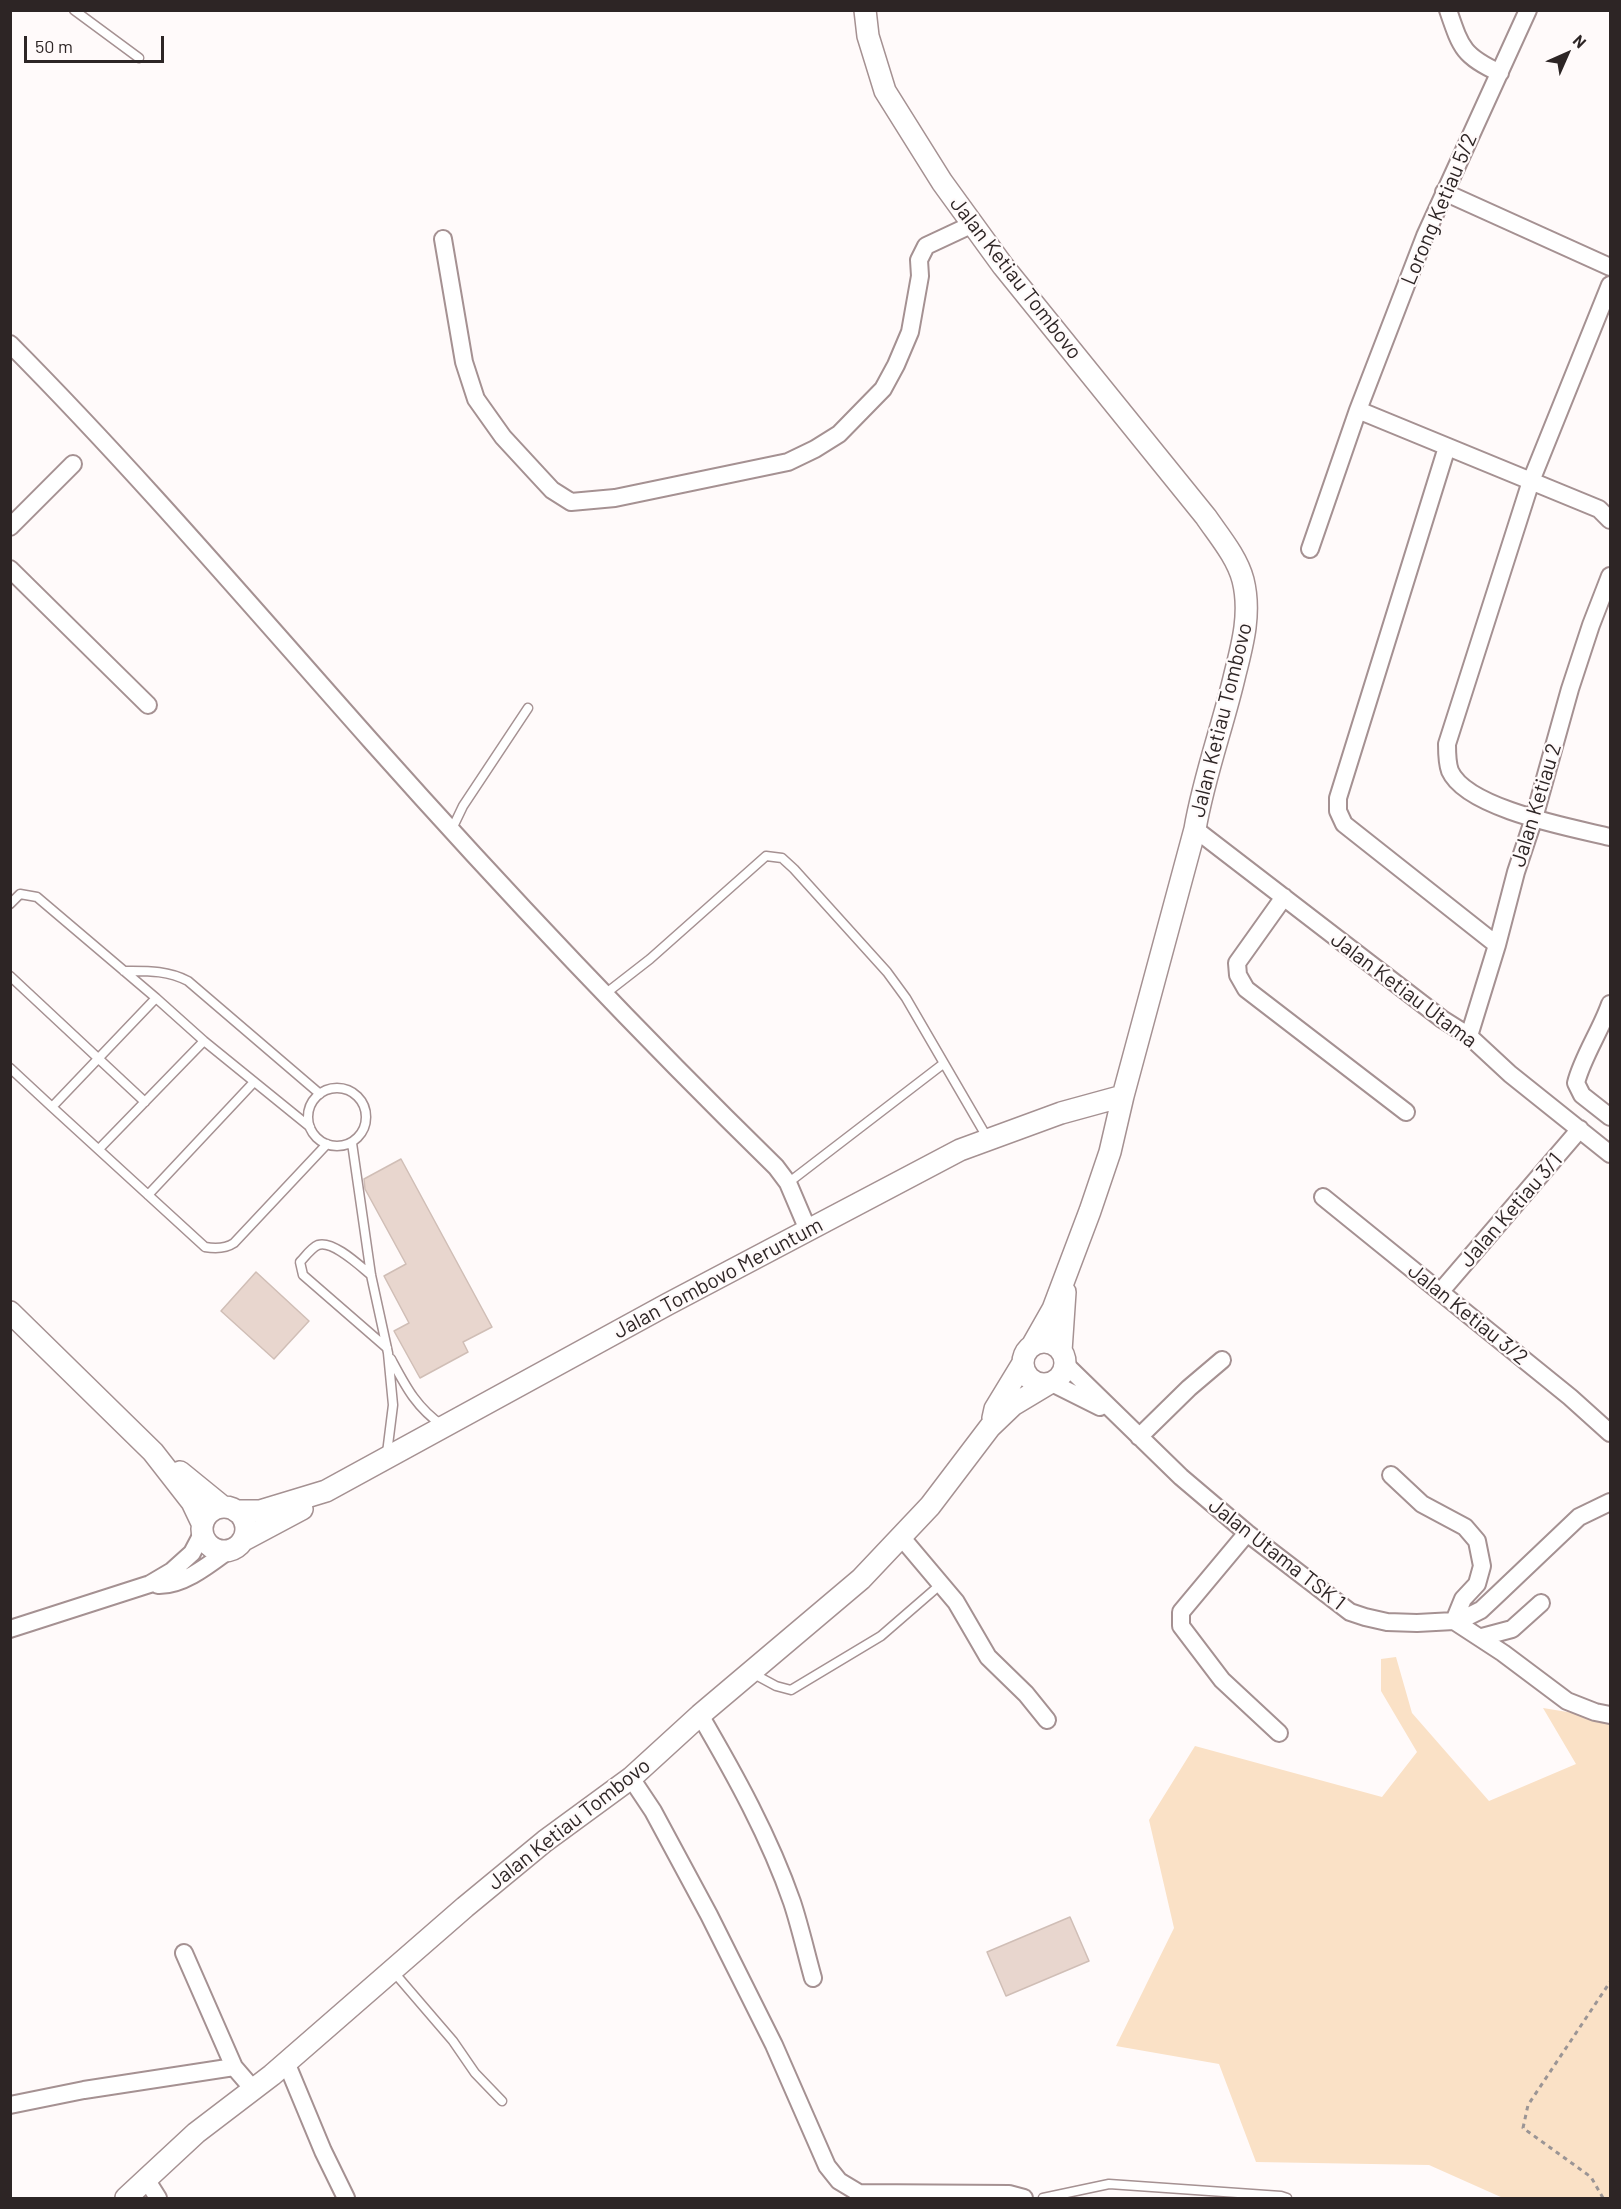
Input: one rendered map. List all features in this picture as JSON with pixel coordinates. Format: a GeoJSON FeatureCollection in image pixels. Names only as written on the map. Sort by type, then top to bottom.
{"type":"FeatureCollection","features":[{"type":"Feature","properties":{"kind":"street","name":"Jalan Ketiau Tombovo"},"geometry":{"type":"LineString","coordinates":[[865,10],[868,36],[885,91],[942,182],[1003,266],[1206,517],[1229,551],[1242,578],[1247,609],[1243,639],[1230,695],[1199,804],[1195,829],[1110,1152],[1065,1279],[1048,1318],[996,1410],[990,1427]]}},
{"type":"Feature","properties":{"kind":"street"},"geometry":{"type":"LineString","coordinates":[[1448,10],[1462,48],[1476,62],[1500,73]]}},
{"type":"Feature","properties":{"kind":"street","name":"Lorong Ketiau 5/2"},"geometry":{"type":"LineString","coordinates":[[1310,549],[1358,410],[1444,192],[1528,10]]}},
{"type":"Feature","properties":{"kind":"street"},"geometry":{"type":"LineString","coordinates":[[1444,192],[1611,267]]}},
{"type":"Feature","properties":{"kind":"street"},"geometry":{"type":"LineString","coordinates":[[443,238],[464,362],[476,399],[503,437],[552,490],[571,502],[615,498],[788,462],[839,434],[883,389],[896,365],[910,332],[920,276],[919,260],[926,246],[973,224]]}},
{"type":"Feature","properties":{"kind":"street"},"geometry":{"type":"LineString","coordinates":[[1611,285],[1531,481],[1447,744],[1451,772],[1463,787],[1483,800],[1534,818],[1611,837]]}},
{"type":"Feature","properties":{"kind":"street"},"geometry":{"type":"LineString","coordinates":[[10,344],[175,519],[452,830],[605,994],[776,1167],[788,1183],[808,1230]]}},
{"type":"Feature","properties":{"kind":"street"},"geometry":{"type":"LineString","coordinates":[[1358,410],[1599,509],[1611,520]]}},
{"type":"Feature","properties":{"kind":"street"},"geometry":{"type":"LineString","coordinates":[[1447,447],[1338,798],[1338,812],[1344,824],[1497,945]]}},
{"type":"Feature","properties":{"kind":"street"},"geometry":{"type":"LineString","coordinates":[[10,527],[72,464]]}},
{"type":"Feature","properties":{"kind":"street"},"geometry":{"type":"LineString","coordinates":[[10,569],[148,705]]}},
{"type":"Feature","properties":{"kind":"street","name":"Jalan Ketiau 2"},"geometry":{"type":"LineString","coordinates":[[1469,1036],[1570,689],[1591,625],[1611,576]]}},
{"type":"Feature","properties":{"kind":"street","name":"Jalan Ketiau Utama"},"geometry":{"type":"LineString","coordinates":[[1195,829],[1442,1018],[1469,1036],[1510,1074],[1611,1154]]}},
{"type":"Feature","properties":{"kind":"street"},"geometry":{"type":"LineString","coordinates":[[1284,897],[1237,963],[1238,975],[1246,989],[1406,1113]]}},
{"type":"Feature","properties":{"kind":"street"},"geometry":{"type":"LineString","coordinates":[[1611,1004],[1578,1074],[1576,1083],[1582,1095],[1611,1117]]}},
{"type":"Feature","properties":{"kind":"street","name":"Jalan Tombovo Meruntum"},"geometry":{"type":"LineString","coordinates":[[229,1509],[260,1511],[327,1491],[960,1150],[1061,1113],[1123,1096]]}},
{"type":"Feature","properties":{"kind":"street","name":"Jalan Ketiau 3/1"},"geometry":{"type":"LineString","coordinates":[[1441,1291],[1580,1129]]}},
{"type":"Feature","properties":{"kind":"street","name":"Jalan Ketiau 3/2"},"geometry":{"type":"LineString","coordinates":[[1323,1197],[1441,1291],[1611,1433]]}},
{"type":"Feature","properties":{"kind":"street","name":"Jalan Ketiau Tombovo"},"geometry":{"type":"LineString","coordinates":[[1063,1358],[1065,1279]]}},
{"type":"Feature","properties":{"kind":"street"},"geometry":{"type":"LineString","coordinates":[[10,1312],[153,1452],[188,1495],[210,1546],[222,1551],[236,1545]]}},
{"type":"Feature","properties":{"kind":"street"},"geometry":{"type":"LineString","coordinates":[[1044,1342],[1051,1343],[1119,1418],[1086,1398],[1050,1383],[1036,1383],[1030,1379],[1023,1369],[1027,1354],[1044,1342]]}},
{"type":"Feature","properties":{"kind":"street"},"geometry":{"type":"LineString","coordinates":[[1050,1383],[1061,1375],[1063,1358]]}},
{"type":"Feature","properties":{"kind":"street"},"geometry":{"type":"LineString","coordinates":[[1139,1437],[1189,1388],[1222,1360]]}},
{"type":"Feature","properties":{"kind":"street","name":"Jalan Ketiau Tombovo"},"geometry":{"type":"LineString","coordinates":[[126,2199],[196,2133],[253,2090],[545,1841],[631,1778],[700,1715],[861,1579],[902,1538],[937,1497],[990,1427],[1013,1405],[1050,1383]]}},
{"type":"Feature","properties":{"kind":"street","name":"Jalan Utama TSK 1"},"geometry":{"type":"LineString","coordinates":[[1119,1418],[1247,1533],[1350,1612],[1387,1622],[1454,1621],[1481,1610],[1579,1517],[1611,1502]]}},
{"type":"Feature","properties":{"kind":"street"},"geometry":{"type":"LineString","coordinates":[[150,1584],[165,1585],[206,1567],[236,1545],[246,1528],[244,1521],[153,1452]]}},
{"type":"Feature","properties":{"kind":"street"},"geometry":{"type":"LineString","coordinates":[[1391,1475],[1422,1504],[1465,1527],[1477,1541],[1482,1566],[1477,1584],[1463,1599],[1454,1621],[1482,1637],[1567,1701],[1595,1712],[1611,1715]]}},
{"type":"Feature","properties":{"kind":"street","name":"Jalan Tombovo Meruntum"},"geometry":{"type":"LineString","coordinates":[[236,1545],[312,1504],[327,1491]]}},
{"type":"Feature","properties":{"kind":"street"},"geometry":{"type":"LineString","coordinates":[[10,1629],[150,1584],[172,1571],[192,1553],[210,1512],[229,1509]]}},
{"type":"Feature","properties":{"kind":"street"},"geometry":{"type":"LineString","coordinates":[[1247,1533],[1180,1612],[1180,1626],[1222,1680],[1279,1733]]}},
{"type":"Feature","properties":{"kind":"street"},"geometry":{"type":"LineString","coordinates":[[902,1538],[956,1602],[988,1657],[1026,1694],[1047,1720]]}},
{"type":"Feature","properties":{"kind":"street"},"geometry":{"type":"LineString","coordinates":[[1482,1637],[1512,1629],[1541,1603]]}},
{"type":"Feature","properties":{"kind":"street"},"geometry":{"type":"LineString","coordinates":[[700,1715],[736,1776],[766,1839],[792,1902],[813,1978]]}},
{"type":"Feature","properties":{"kind":"street"},"geometry":{"type":"LineString","coordinates":[[631,1778],[653,1811],[709,1915],[774,2045],[827,2166],[839,2181],[859,2193],[1009,2194],[1024,2199]]}},
{"type":"Feature","properties":{"kind":"street"},"geometry":{"type":"LineString","coordinates":[[184,1953],[234,2067],[253,2090]]}},
{"type":"Feature","properties":{"kind":"street"},"geometry":{"type":"LineString","coordinates":[[286,2062],[323,2151],[346,2199]]}},
{"type":"Feature","properties":{"kind":"street"},"geometry":{"type":"LineString","coordinates":[[10,2105],[84,2090],[234,2067]]}},
{"type":"Feature","properties":{"kind":"street"},"geometry":{"type":"LineString","coordinates":[[146,2179],[158,2199]]}},
{"type":"Feature","properties":{"kind":"lane"},"geometry":{"type":"LineString","coordinates":[[74,10],[139,58]]}},
{"type":"Feature","properties":{"kind":"lane"},"geometry":{"type":"LineString","coordinates":[[452,830],[463,806],[528,708]]}},
{"type":"Feature","properties":{"kind":"lane"},"geometry":{"type":"LineString","coordinates":[[605,994],[650,959],[766,855],[782,858],[887,972],[922,1023],[943,1064],[988,1140]]}},
{"type":"Feature","properties":{"kind":"lane"},"geometry":{"type":"LineString","coordinates":[[10,904],[20,894],[37,897],[204,1041],[310,1127],[316,1137],[327,1144],[339,1147],[352,1143],[361,1135],[366,1124],[366,1112],[362,1101],[353,1093],[342,1089],[330,1089],[320,1094],[312,1103],[309,1115],[310,1127]]}},
{"type":"Feature","properties":{"kind":"lane"},"geometry":{"type":"LineString","coordinates":[[124,971],[159,971],[188,981],[320,1094]]}},
{"type":"Feature","properties":{"kind":"lane"},"geometry":{"type":"LineString","coordinates":[[10,976],[145,1102]]}},
{"type":"Feature","properties":{"kind":"lane"},"geometry":{"type":"LineString","coordinates":[[52,1107],[156,998]]}},
{"type":"Feature","properties":{"kind":"lane"},"geometry":{"type":"LineString","coordinates":[[99,1149],[204,1041]]}},
{"type":"Feature","properties":{"kind":"lane"},"geometry":{"type":"LineString","coordinates":[[788,1183],[943,1064]]}},
{"type":"Feature","properties":{"kind":"lane"},"geometry":{"type":"LineString","coordinates":[[10,1068],[205,1247],[212,1249],[228,1247],[234,1243],[327,1144]]}},
{"type":"Feature","properties":{"kind":"lane"},"geometry":{"type":"LineString","coordinates":[[147,1195],[254,1082]]}},
{"type":"Feature","properties":{"kind":"lane"},"geometry":{"type":"LineString","coordinates":[[352,1143],[371,1275],[388,1351],[393,1405],[386,1458]]}},
{"type":"Feature","properties":{"kind":"lane"},"geometry":{"type":"LineString","coordinates":[[371,1275],[340,1251],[327,1245],[317,1245],[300,1262],[303,1275],[388,1351],[414,1400],[444,1427]]}},
{"type":"Feature","properties":{"kind":"lane"},"geometry":{"type":"LineString","coordinates":[[752,1673],[776,1686],[791,1690],[881,1636],[941,1584]]}},
{"type":"Feature","properties":{"kind":"lane"},"geometry":{"type":"LineString","coordinates":[[392,1970],[453,2041],[475,2073],[502,2101]]}},
{"type":"Feature","properties":{"kind":"lane"},"geometry":{"type":"LineString","coordinates":[[1043,2199],[1109,2184],[1226,2191],[1281,2196],[1287,2199]]}},
{"type":"Feature","properties":{"kind":"path"},"geometry":{"type":"LineString","coordinates":[[1603,2199],[1591,2177],[1523,2128],[1528,2105],[1611,1982]]}},
{"type":"Feature","properties":{"kind":"shaded area"},"geometry":{"type":"Polygon","coordinates":[[[1396,1657],[1412,1713],[1489,1801],[1576,1764],[1543,1708],[1610,1719],[1610,2198],[1503,2198],[1429,2165],[1256,2162],[1219,2064],[1116,2046],[1174,1928],[1149,1820],[1195,1746],[1382,1797],[1417,1752],[1381,1691],[1381,1659],[1396,1657]]]}},
{"type":"Feature","properties":{"kind":"building"},"geometry":{"type":"Polygon","coordinates":[[[401,1159],[492,1327],[463,1342],[468,1352],[420,1378],[394,1331],[409,1323],[384,1276],[406,1264],[365,1189],[364,1179],[401,1159]]]}},
{"type":"Feature","properties":{"kind":"building"},"geometry":{"type":"Polygon","coordinates":[[[256,1272],[309,1321],[274,1359],[221,1311],[256,1272]]]}},
{"type":"Feature","properties":{"kind":"building"},"geometry":{"type":"Polygon","coordinates":[[[1070,1917],[1089,1961],[1006,1996],[987,1952],[1070,1917]]]}}]}
